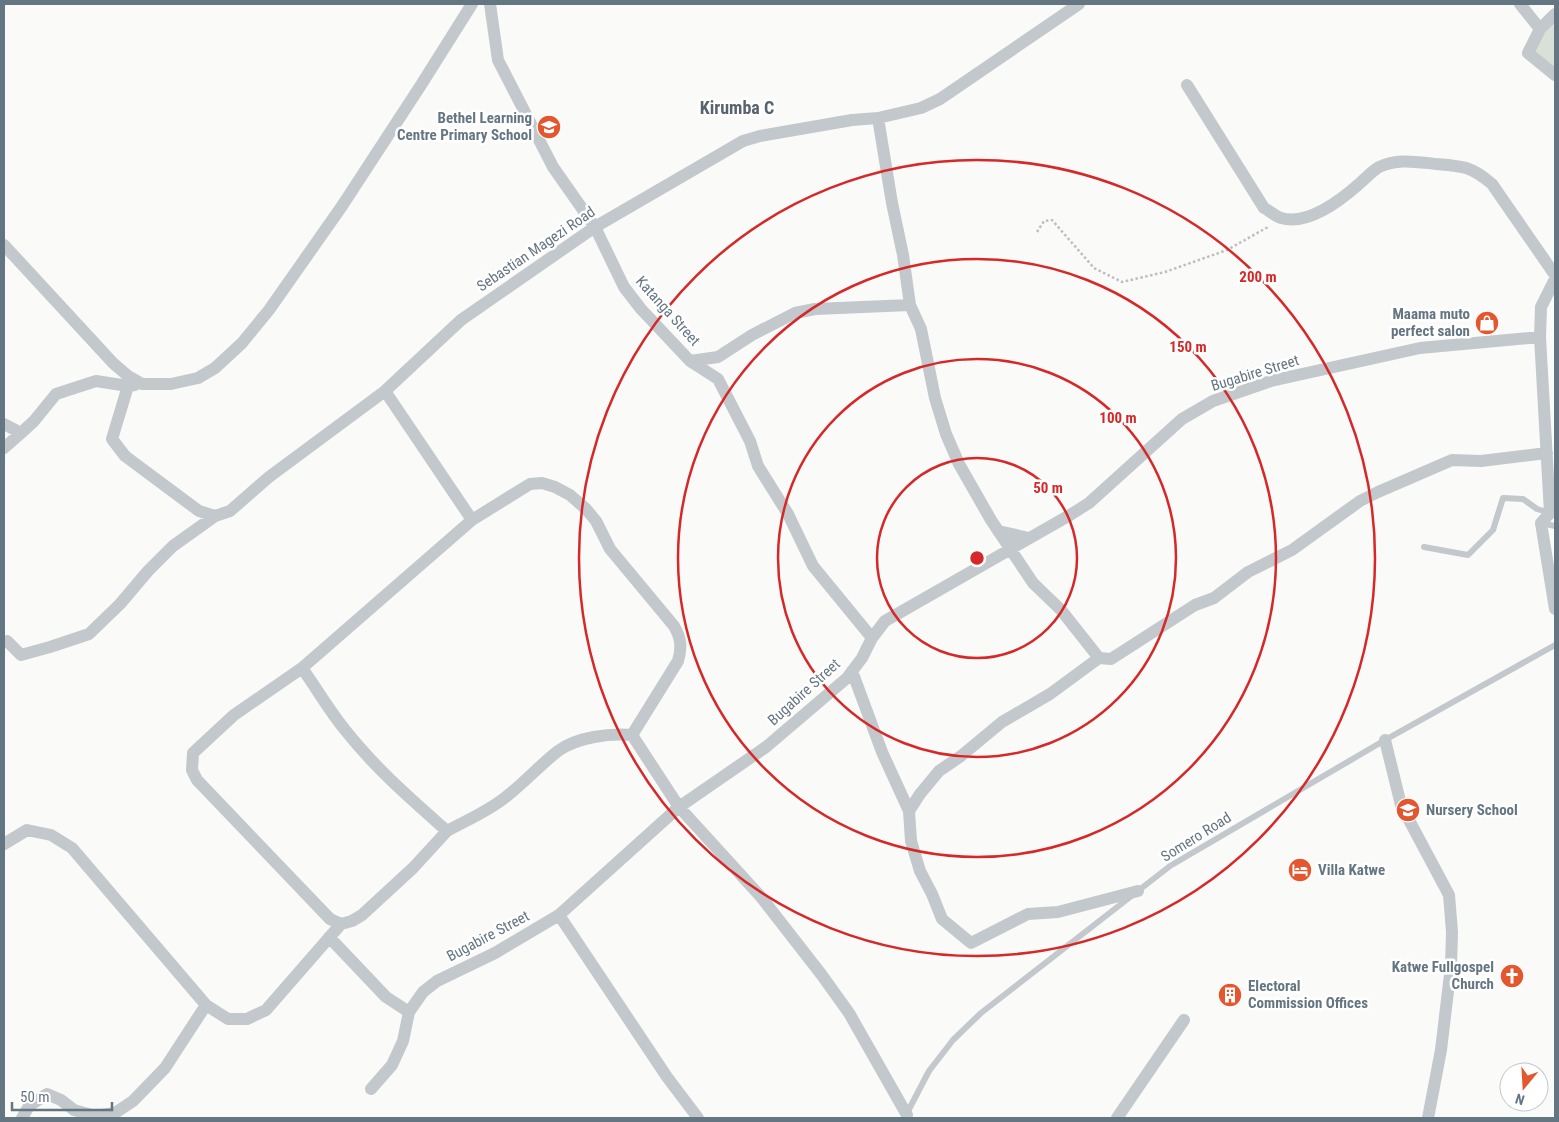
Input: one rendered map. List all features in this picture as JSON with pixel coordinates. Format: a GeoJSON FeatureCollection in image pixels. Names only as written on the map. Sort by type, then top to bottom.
{"type":"FeatureCollection","features":[{"type":"Feature","properties":{"kind":"street"},"geometry":{"type":"LineString","coordinates":[[4,448],[34,421],[56,394],[96,381],[128,386],[171,384],[198,378],[215,368],[242,343],[269,310],[342,206],[472,4]]}},
{"type":"Feature","properties":{"kind":"street","name":"Katanga Street"},"geometry":{"type":"LineString","coordinates":[[490,4],[498,60],[553,167],[596,227],[624,287],[641,309],[690,360],[718,379],[750,441],[758,466],[788,514],[813,566],[872,638]]}},
{"type":"Feature","properties":{"kind":"street","name":"Sebastian Magezi Road"},"geometry":{"type":"LineString","coordinates":[[7,641],[21,655],[89,634],[120,604],[148,571],[173,546],[215,516],[230,511],[269,477],[385,391],[461,320],[596,227],[743,141],[760,136],[852,120],[878,118],[922,108],[940,99],[1079,4]]}},
{"type":"Feature","properties":{"kind":"street"},"geometry":{"type":"LineString","coordinates":[[1520,4],[1540,29]]}},
{"type":"Feature","properties":{"kind":"street"},"geometry":{"type":"LineString","coordinates":[[1555,14],[1540,29],[1528,53],[1555,75]]}},
{"type":"Feature","properties":{"kind":"street"},"geometry":{"type":"LineString","coordinates":[[1187,85],[1264,208],[1281,218],[1296,219],[1326,210],[1341,200],[1378,167],[1392,163],[1406,161],[1464,166],[1480,174],[1492,184],[1555,277],[1541,307],[1540,337],[1550,513],[1541,523],[1555,609]]}},
{"type":"Feature","properties":{"kind":"street"},"geometry":{"type":"LineString","coordinates":[[878,118],[892,203],[904,255],[910,305],[921,329],[946,434],[959,464],[1010,550],[1033,583],[1060,610],[1099,658]]}},
{"type":"Feature","properties":{"kind":"street"},"geometry":{"type":"LineString","coordinates":[[4,245],[113,363],[128,376],[142,384]]}},
{"type":"Feature","properties":{"kind":"street"},"geometry":{"type":"LineString","coordinates":[[690,360],[718,357],[752,335],[795,313],[815,309],[910,305]]}},
{"type":"Feature","properties":{"kind":"street","name":"Bugabire Street"},"geometry":{"type":"LineString","coordinates":[[371,1089],[392,1066],[404,1042],[409,1012],[424,992],[436,981],[495,952],[559,915],[679,807],[766,747],[846,678],[862,658],[872,638],[885,621],[1089,503],[1182,419],[1213,401],[1271,381],[1420,348],[1540,337]]}},
{"type":"Feature","properties":{"kind":"street"},"geometry":{"type":"LineString","coordinates":[[718,357],[718,379]]}},
{"type":"Feature","properties":{"kind":"street"},"geometry":{"type":"LineString","coordinates":[[128,386],[112,439],[125,456],[199,512],[215,516]]}},
{"type":"Feature","properties":{"kind":"street"},"geometry":{"type":"LineString","coordinates":[[385,391],[472,520]]}},
{"type":"Feature","properties":{"kind":"street"},"geometry":{"type":"LineString","coordinates":[[4,424],[21,433]]}},
{"type":"Feature","properties":{"kind":"street"},"geometry":{"type":"LineString","coordinates":[[909,811],[920,794],[940,771],[1002,722],[1050,694],[1099,658],[1111,659],[1195,606],[1214,598],[1248,572],[1292,550],[1360,501],[1452,460],[1481,461],[1547,454]]}},
{"type":"Feature","properties":{"kind":"street"},"geometry":{"type":"LineString","coordinates":[[341,924],[324,912],[197,780],[192,770],[193,753],[234,715],[302,668],[472,520],[530,484],[542,483],[555,487],[570,495],[586,508],[596,521],[610,549],[674,626],[680,637],[681,648],[678,660],[632,735]]}},
{"type":"Feature","properties":{"kind":"street"},"geometry":{"type":"LineString","coordinates":[[998,531],[1029,538]]}},
{"type":"Feature","properties":{"kind":"street"},"geometry":{"type":"LineString","coordinates":[[302,668],[345,731],[365,754],[390,781],[447,831]]}},
{"type":"Feature","properties":{"kind":"street"},"geometry":{"type":"LineString","coordinates":[[852,671],[882,752],[909,811],[911,841],[920,870],[942,919],[971,943],[1028,914],[1058,912],[1138,891]]}},
{"type":"Feature","properties":{"kind":"street"},"geometry":{"type":"LineString","coordinates":[[4,844],[27,830],[51,835],[72,848],[206,1005],[228,1019],[247,1019],[266,1010],[341,924],[352,921],[362,915],[413,868],[447,831],[506,797],[559,750],[571,744],[607,734],[632,735]]}},
{"type":"Feature","properties":{"kind":"street"},"geometry":{"type":"LineString","coordinates":[[632,735],[679,807],[761,897],[822,974],[849,1013],[906,1116]]}},
{"type":"Feature","properties":{"kind":"street"},"geometry":{"type":"LineString","coordinates":[[1385,740],[1401,805],[1448,895],[1452,932],[1452,966],[1441,1050],[1428,1118]]}},
{"type":"Feature","properties":{"kind":"street"},"geometry":{"type":"LineString","coordinates":[[559,915],[667,1077],[698,1118]]}},
{"type":"Feature","properties":{"kind":"street"},"geometry":{"type":"LineString","coordinates":[[329,937],[386,997],[409,1012]]}},
{"type":"Feature","properties":{"kind":"street"},"geometry":{"type":"LineString","coordinates":[[22,1118],[29,1106],[47,1094],[61,1100],[74,1110],[95,1116],[115,1113],[133,1101],[165,1068],[206,1005]]}},
{"type":"Feature","properties":{"kind":"street"},"geometry":{"type":"LineString","coordinates":[[1117,1118],[1184,1020]]}},
{"type":"Feature","properties":{"kind":"lane"},"geometry":{"type":"LineString","coordinates":[[1424,547],[1468,555],[1493,530],[1504,498],[1523,499],[1537,509],[1550,513]]}},
{"type":"Feature","properties":{"kind":"lane"},"geometry":{"type":"LineString","coordinates":[[1541,523],[1555,526]]}},
{"type":"Feature","properties":{"kind":"lane","name":"Somero Road"},"geometry":{"type":"LineString","coordinates":[[906,1116],[929,1071],[953,1040],[981,1013],[1170,866],[1385,740],[1555,645]]}},
{"type":"Feature","properties":{"kind":"path"},"geometry":{"type":"LineString","coordinates":[[1037,232],[1044,221],[1052,220],[1094,268],[1122,282],[1165,272],[1227,250],[1269,226],[1276,214]]}},
{"type":"Feature","properties":{"kind":"shaded area"},"geometry":{"type":"Polygon","coordinates":[[[1555,20],[1555,76],[1528,53],[1555,20]]]}},
{"type":"Feature","properties":{"kind":"place","name":"Bethel Learning Centre Primary School"},"geometry":{"type":"Point","coordinates":[549,127]}},
{"type":"Feature","properties":{"kind":"place","name":"Maama muto perfect salon"},"geometry":{"type":"Point","coordinates":[1487,323]}},
{"type":"Feature","properties":{"kind":"place","name":"Nursery School"},"geometry":{"type":"Point","coordinates":[1408,810]}},
{"type":"Feature","properties":{"kind":"place","name":"Villa Katwe"},"geometry":{"type":"Point","coordinates":[1300,870]}},
{"type":"Feature","properties":{"kind":"place","name":"Katwe Fullgospel Church"},"geometry":{"type":"Point","coordinates":[1512,976]}},
{"type":"Feature","properties":{"kind":"place","name":"Electoral Commission Offices"},"geometry":{"type":"Point","coordinates":[1230,995]}},
{"type":"Feature","properties":{"kind":"district","name":"Kirumba C"},"geometry":{"type":"Point","coordinates":[737,108]}}]}
